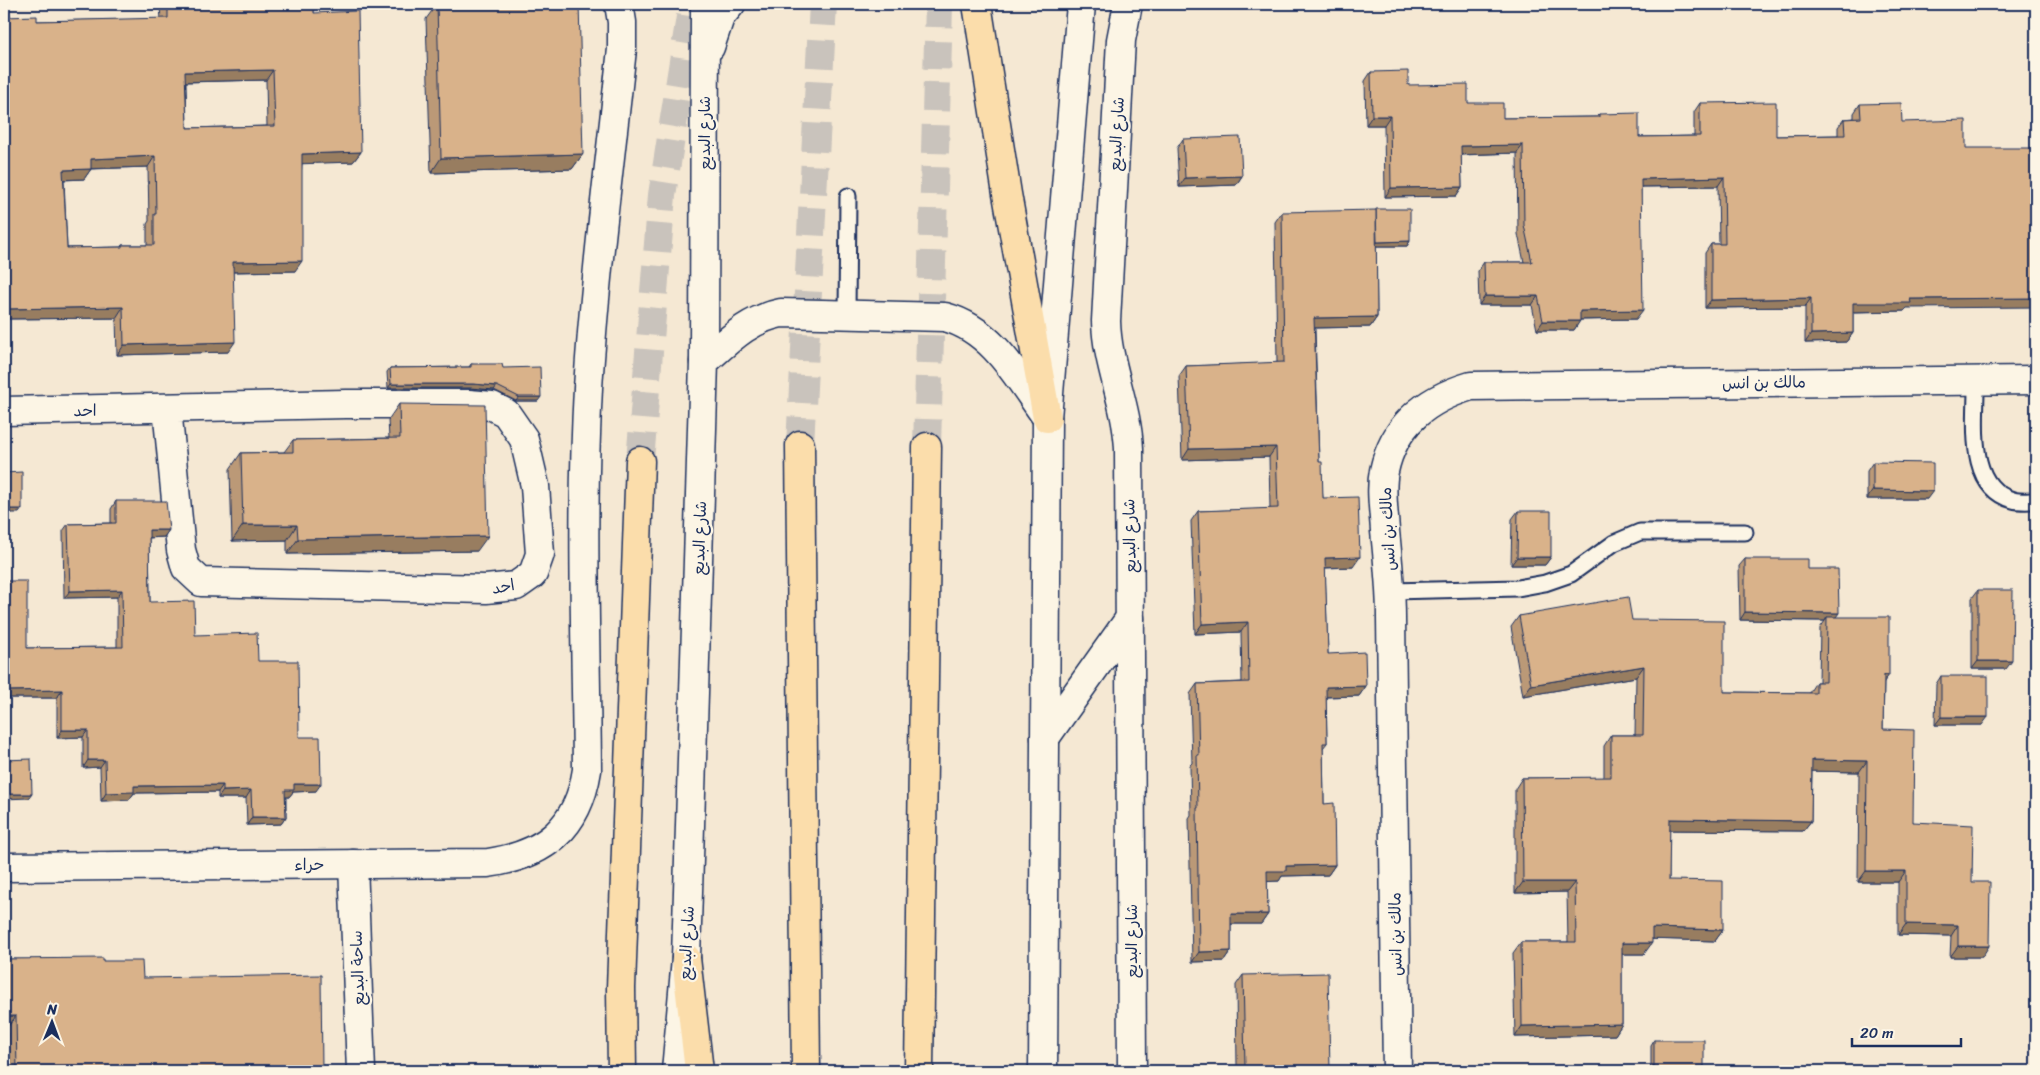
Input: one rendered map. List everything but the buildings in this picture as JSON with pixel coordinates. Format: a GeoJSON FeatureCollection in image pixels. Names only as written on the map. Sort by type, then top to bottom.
{"type":"FeatureCollection","features":[{"type":"Feature","properties":{"kind":"main road"},"geometry":{"type":"LineString","coordinates":[[977,4],[1047,418]]}},
{"type":"Feature","properties":{"kind":"main road"},"geometry":{"type":"LineString","coordinates":[[800,445],[806,1071]]}},
{"type":"Feature","properties":{"kind":"main road"},"geometry":{"type":"LineString","coordinates":[[919,1071],[927,447]]}},
{"type":"Feature","properties":{"kind":"main road"},"geometry":{"type":"LineString","coordinates":[[622,1071],[622,978],[640,461]]}},
{"type":"Feature","properties":{"kind":"main road"},"geometry":{"type":"LineString","coordinates":[[686,958],[699,1071]]}},
{"type":"Feature","properties":{"kind":"street","name":"حراء"},"geometry":{"type":"LineString","coordinates":[[4,868],[488,863],[513,860],[536,850],[550,840],[572,815],[583,793],[587,770],[586,508],[588,389],[592,330],[622,49],[619,4]]}},
{"type":"Feature","properties":{"kind":"street","name":"شارع البديع"},"geometry":{"type":"LineString","coordinates":[[676,1071],[686,958],[706,289],[705,4]]}},
{"type":"Feature","properties":{"kind":"street"},"geometry":{"type":"LineString","coordinates":[[704,66],[720,16],[731,4]]}},
{"type":"Feature","properties":{"kind":"street"},"geometry":{"type":"LineString","coordinates":[[963,4],[971,14],[988,62]]}},
{"type":"Feature","properties":{"kind":"street"},"geometry":{"type":"LineString","coordinates":[[1043,1071],[1047,418],[1080,4]]}},
{"type":"Feature","properties":{"kind":"street","name":"شارع البديع"},"geometry":{"type":"LineString","coordinates":[[1128,4],[1121,40],[1106,321],[1112,368],[1122,399],[1128,432],[1132,1071]]}},
{"type":"Feature","properties":{"kind":"street"},"geometry":{"type":"LineString","coordinates":[[704,362],[751,322],[781,313],[945,318],[970,326],[991,342],[1047,418]]}},
{"type":"Feature","properties":{"kind":"street","name":"مالك بن انس"},"geometry":{"type":"LineString","coordinates":[[1397,1071],[1391,591],[1382,497],[1384,471],[1392,447],[1406,425],[1424,406],[1446,394],[1471,386],[2036,380]]}},
{"type":"Feature","properties":{"kind":"street","name":"احد"},"geometry":{"type":"LineString","coordinates":[[4,411],[346,404],[469,404],[492,406],[506,413],[524,439],[535,486],[540,554],[533,574],[516,586],[486,589],[201,582],[186,568],[181,550],[167,408]]}},
{"type":"Feature","properties":{"kind":"street"},"geometry":{"type":"LineString","coordinates":[[1045,738],[1130,618]]}},
{"type":"Feature","properties":{"kind":"street","name":"ساحة البديع"},"geometry":{"type":"LineString","coordinates":[[353,864],[361,1071]]}},
{"type":"Feature","properties":{"kind":"lane"},"geometry":{"type":"LineString","coordinates":[[847,315],[848,196]]}},
{"type":"Feature","properties":{"kind":"lane"},"geometry":{"type":"LineString","coordinates":[[1976,380],[1977,455],[1979,469],[1986,482],[1994,491],[2004,497],[2015,501],[2036,501]]}},
{"type":"Feature","properties":{"kind":"lane"},"geometry":{"type":"LineString","coordinates":[[1391,591],[1518,588],[1545,583],[1571,574],[1614,543],[1640,532],[1745,532]]}},
{"type":"Feature","properties":{"kind":"tunnel"},"geometry":{"type":"LineString","coordinates":[[640,461],[662,195],[692,4]]}},
{"type":"Feature","properties":{"kind":"tunnel"},"geometry":{"type":"LineString","coordinates":[[800,445],[823,4]]}},
{"type":"Feature","properties":{"kind":"tunnel"},"geometry":{"type":"LineString","coordinates":[[927,447],[939,4]]}}]}
